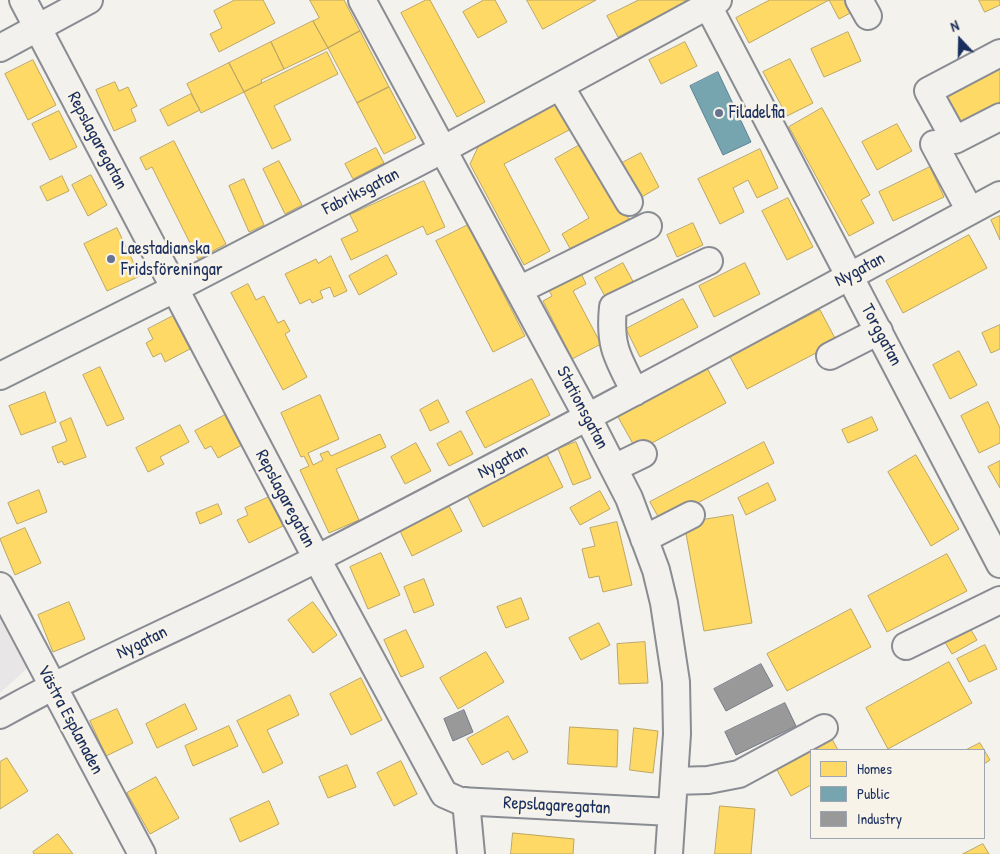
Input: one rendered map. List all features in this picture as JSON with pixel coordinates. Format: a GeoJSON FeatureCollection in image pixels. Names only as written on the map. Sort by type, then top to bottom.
{"type":"FeatureCollection","features":[{"type":"Feature","properties":{"kind":"street","name":"Repslagaregatan"},"geometry":{"type":"LineString","coordinates":[[23,0],[317,559],[444,794],[466,801],[671,812]]}},
{"type":"Feature","properties":{"kind":"street"},"geometry":{"type":"LineString","coordinates":[[0,48],[89,0]]}},
{"type":"Feature","properties":{"kind":"street","name":"Stationsgatan"},"geometry":{"type":"LineString","coordinates":[[362,0],[444,149],[614,468],[629,498],[656,570],[664,603],[676,682],[677,734],[670,854]]}},
{"type":"Feature","properties":{"kind":"street","name":"Fabriksgatan"},"geometry":{"type":"LineString","coordinates":[[0,376],[174,289],[444,149],[710,2]]}},
{"type":"Feature","properties":{"kind":"street","name":"Torggatan"},"geometry":{"type":"LineString","coordinates":[[710,2],[1000,564]]}},
{"type":"Feature","properties":{"kind":"street"},"geometry":{"type":"LineString","coordinates":[[1000,53],[928,91],[955,140],[1000,117]]}},
{"type":"Feature","properties":{"kind":"street"},"geometry":{"type":"LineString","coordinates":[[560,86],[629,202]]}},
{"type":"Feature","properties":{"kind":"street"},"geometry":{"type":"LineString","coordinates":[[934,144],[970,211]]}},
{"type":"Feature","properties":{"kind":"street","name":"Nygatan"},"geometry":{"type":"LineString","coordinates":[[0,715],[52,687],[317,559],[588,418],[1000,194]]}},
{"type":"Feature","properties":{"kind":"street"},"geometry":{"type":"LineString","coordinates":[[519,290],[648,226]]}},
{"type":"Feature","properties":{"kind":"street"},"geometry":{"type":"LineString","coordinates":[[635,392],[614,350],[611,325],[614,307],[709,261]]}},
{"type":"Feature","properties":{"kind":"street"},"geometry":{"type":"LineString","coordinates":[[830,356],[879,331]]}},
{"type":"Feature","properties":{"kind":"street"},"geometry":{"type":"LineString","coordinates":[[614,468],[642,454]]}},
{"type":"Feature","properties":{"kind":"street"},"geometry":{"type":"LineString","coordinates":[[644,540],[691,515]]}},
{"type":"Feature","properties":{"kind":"street","name":"Västra Esplanaden"},"geometry":{"type":"LineString","coordinates":[[0,586],[142,854]]}},
{"type":"Feature","properties":{"kind":"street"},"geometry":{"type":"LineString","coordinates":[[906,646],[1000,600]]}},
{"type":"Feature","properties":{"kind":"street"},"geometry":{"type":"LineString","coordinates":[[674,781],[708,780],[739,774],[824,728]]}},
{"type":"Feature","properties":{"kind":"street"},"geometry":{"type":"LineString","coordinates":[[466,801],[471,854]]}},
{"type":"Feature","properties":{"kind":"shaded area"},"geometry":{"type":"Polygon","coordinates":[[[0,600],[33,663],[0,693],[0,600]]]}},
{"type":"Feature","properties":{"kind":"building: Homes"},"geometry":{"type":"Polygon","coordinates":[[[235,0],[263,0],[275,23],[219,52],[210,34],[222,28],[214,11],[235,0]]]}},
{"type":"Feature","properties":{"kind":"building: Homes"},"geometry":{"type":"Polygon","coordinates":[[[310,0],[344,0],[360,31],[328,48],[313,21],[319,18],[310,0]]]}},
{"type":"Feature","properties":{"kind":"building: Homes"},"geometry":{"type":"Polygon","coordinates":[[[426,0],[430,0],[485,102],[457,117],[401,13],[426,0]]]}},
{"type":"Feature","properties":{"kind":"building: Homes"},"geometry":{"type":"Polygon","coordinates":[[[484,0],[495,0],[507,22],[478,38],[463,12],[484,0]]]}},
{"type":"Feature","properties":{"kind":"building: Homes"},"geometry":{"type":"Polygon","coordinates":[[[527,0],[596,0],[543,29],[527,0]]]}},
{"type":"Feature","properties":{"kind":"building: Homes"},"geometry":{"type":"Polygon","coordinates":[[[639,0],[685,0],[686,2],[618,37],[607,16],[639,0]]]}},
{"type":"Feature","properties":{"kind":"building: Homes"},"geometry":{"type":"Polygon","coordinates":[[[770,0],[829,0],[749,43],[736,18],[770,0]]]}},
{"type":"Feature","properties":{"kind":"building: Homes"},"geometry":{"type":"Polygon","coordinates":[[[829,0],[851,0],[856,10],[839,19],[829,0]]]}},
{"type":"Feature","properties":{"kind":"building: Homes"},"geometry":{"type":"Polygon","coordinates":[[[979,0],[1000,0],[1000,5],[985,12],[979,0]]]}},
{"type":"Feature","properties":{"kind":"building: Homes"},"geometry":{"type":"Polygon","coordinates":[[[313,21],[328,48],[284,69],[271,42],[313,21]]]}},
{"type":"Feature","properties":{"kind":"building: Homes"},"geometry":{"type":"Polygon","coordinates":[[[360,31],[389,87],[357,103],[328,48],[360,31]]]}},
{"type":"Feature","properties":{"kind":"building: Homes"},"geometry":{"type":"Polygon","coordinates":[[[848,32],[861,61],[824,77],[811,49],[848,32]]]}},
{"type":"Feature","properties":{"kind":"building: Homes"},"geometry":{"type":"Polygon","coordinates":[[[271,42],[284,69],[261,80],[262,83],[244,92],[229,63],[271,42]]]}},
{"type":"Feature","properties":{"kind":"building: Homes"},"geometry":{"type":"Polygon","coordinates":[[[685,42],[697,66],[661,84],[649,60],[685,42]]]}},
{"type":"Feature","properties":{"kind":"building: Homes"},"geometry":{"type":"Polygon","coordinates":[[[327,52],[338,74],[274,106],[291,140],[272,149],[244,92],[327,52]]]}},
{"type":"Feature","properties":{"kind":"building: Homes"},"geometry":{"type":"Polygon","coordinates":[[[790,59],[813,103],[787,116],[763,72],[790,59]]]}},
{"type":"Feature","properties":{"kind":"building: Homes"},"geometry":{"type":"Polygon","coordinates":[[[33,60],[56,105],[28,120],[5,74],[33,60]]]}},
{"type":"Feature","properties":{"kind":"building: Homes"},"geometry":{"type":"Polygon","coordinates":[[[1000,62],[1000,105],[954,129],[936,95],[1000,62]]]}},
{"type":"Feature","properties":{"kind":"building: Homes"},"geometry":{"type":"Polygon","coordinates":[[[229,63],[244,92],[201,113],[187,84],[229,63]]]}},
{"type":"Feature","properties":{"kind":"building: Homes"},"geometry":{"type":"Polygon","coordinates":[[[115,82],[119,91],[128,87],[137,106],[131,109],[136,121],[114,131],[96,90],[115,82]]]}},
{"type":"Feature","properties":{"kind":"building: Homes"},"geometry":{"type":"Polygon","coordinates":[[[389,87],[416,138],[384,154],[357,103],[389,87]]]}},
{"type":"Feature","properties":{"kind":"building: Homes"},"geometry":{"type":"Polygon","coordinates":[[[191,94],[200,110],[168,126],[160,110],[191,94]]]}},
{"type":"Feature","properties":{"kind":"building: Homes"},"geometry":{"type":"Polygon","coordinates":[[[559,101],[573,128],[504,164],[550,251],[524,265],[470,164],[480,143],[559,101]]]}},
{"type":"Feature","properties":{"kind":"building: Homes"},"geometry":{"type":"Polygon","coordinates":[[[822,108],[870,195],[861,200],[874,223],[849,236],[789,127],[822,108]]]}},
{"type":"Feature","properties":{"kind":"building: Homes"},"geometry":{"type":"Polygon","coordinates":[[[59,111],[77,147],[50,160],[32,124],[59,111]]]}},
{"type":"Feature","properties":{"kind":"building: Homes"},"geometry":{"type":"Polygon","coordinates":[[[897,124],[912,151],[877,170],[862,142],[897,124]]]}},
{"type":"Feature","properties":{"kind":"building: Homes"},"geometry":{"type":"Polygon","coordinates":[[[174,141],[226,244],[198,259],[152,167],[146,170],[140,158],[174,141]]]}},
{"type":"Feature","properties":{"kind":"building: Homes"},"geometry":{"type":"Polygon","coordinates":[[[585,142],[629,219],[572,252],[562,234],[589,218],[555,159],[585,142]]]}},
{"type":"Feature","properties":{"kind":"building: Homes"},"geometry":{"type":"Polygon","coordinates":[[[376,148],[384,163],[353,179],[345,164],[376,148]]]}},
{"type":"Feature","properties":{"kind":"building: Homes"},"geometry":{"type":"Polygon","coordinates":[[[760,149],[778,188],[757,198],[748,180],[733,188],[744,212],[720,224],[698,179],[760,149]]]}},
{"type":"Feature","properties":{"kind":"building: Homes"},"geometry":{"type":"Polygon","coordinates":[[[641,153],[659,187],[640,198],[622,163],[641,153]]]}},
{"type":"Feature","properties":{"kind":"building: Homes"},"geometry":{"type":"Polygon","coordinates":[[[279,161],[302,205],[285,214],[263,169],[279,161]]]}},
{"type":"Feature","properties":{"kind":"building: Homes"},"geometry":{"type":"Polygon","coordinates":[[[930,167],[944,197],[893,221],[879,192],[930,167]]]}},
{"type":"Feature","properties":{"kind":"building: Homes"},"geometry":{"type":"Polygon","coordinates":[[[91,175],[107,205],[88,216],[72,185],[91,175]]]}},
{"type":"Feature","properties":{"kind":"building: Homes"},"geometry":{"type":"Polygon","coordinates":[[[62,176],[69,191],[47,201],[40,187],[62,176]]]}},
{"type":"Feature","properties":{"kind":"building: Homes"},"geometry":{"type":"Polygon","coordinates":[[[244,179],[264,225],[249,232],[229,186],[244,179]]]}},
{"type":"Feature","properties":{"kind":"building: Homes"},"geometry":{"type":"Polygon","coordinates":[[[424,181],[445,227],[427,235],[423,226],[351,260],[341,239],[358,231],[350,215],[424,181]]]}},
{"type":"Feature","properties":{"kind":"building: Homes"},"geometry":{"type":"Polygon","coordinates":[[[788,198],[813,247],[787,260],[762,211],[788,198]]]}},
{"type":"Feature","properties":{"kind":"building: Homes"},"geometry":{"type":"Polygon","coordinates":[[[1000,216],[1000,240],[991,220],[1000,216]]]}},
{"type":"Feature","properties":{"kind":"building: Homes"},"geometry":{"type":"Polygon","coordinates":[[[693,223],[703,245],[677,257],[667,235],[693,223]]]}},
{"type":"Feature","properties":{"kind":"building: Homes"},"geometry":{"type":"Polygon","coordinates":[[[468,225],[525,336],[493,352],[436,241],[468,225]]]}},
{"type":"Feature","properties":{"kind":"building: Homes"},"geometry":{"type":"Polygon","coordinates":[[[117,228],[140,276],[107,291],[84,244],[117,228]]]}},
{"type":"Feature","properties":{"kind":"building: Homes"},"geometry":{"type":"Polygon","coordinates":[[[969,235],[987,268],[903,313],[886,281],[969,235]]]}},
{"type":"Feature","properties":{"kind":"building: Homes"},"geometry":{"type":"Polygon","coordinates":[[[387,255],[397,274],[359,295],[349,276],[387,255]]]}},
{"type":"Feature","properties":{"kind":"building: Homes"},"geometry":{"type":"Polygon","coordinates":[[[331,256],[347,291],[334,297],[330,287],[320,291],[323,298],[312,303],[310,299],[300,304],[285,274],[316,259],[318,263],[331,256]]]}},
{"type":"Feature","properties":{"kind":"building: Homes"},"geometry":{"type":"Polygon","coordinates":[[[623,263],[635,285],[607,300],[595,278],[623,263]]]}},
{"type":"Feature","properties":{"kind":"building: Homes"},"geometry":{"type":"Polygon","coordinates":[[[745,263],[760,294],[714,317],[699,286],[745,263]]]}},
{"type":"Feature","properties":{"kind":"building: Homes"},"geometry":{"type":"Polygon","coordinates":[[[579,269],[586,284],[573,291],[601,344],[572,359],[543,301],[552,296],[546,285],[579,269]]]}},
{"type":"Feature","properties":{"kind":"building: Homes"},"geometry":{"type":"Polygon","coordinates":[[[248,284],[256,300],[264,296],[278,323],[284,320],[290,331],[285,334],[307,377],[283,390],[231,293],[248,284]]]}},
{"type":"Feature","properties":{"kind":"building: Homes"},"geometry":{"type":"Polygon","coordinates":[[[683,299],[698,327],[640,357],[626,329],[683,299]]]}},
{"type":"Feature","properties":{"kind":"building: Homes"},"geometry":{"type":"Polygon","coordinates":[[[820,310],[837,342],[747,389],[730,357],[820,310]]]}},
{"type":"Feature","properties":{"kind":"building: Homes"},"geometry":{"type":"Polygon","coordinates":[[[173,316],[190,349],[165,362],[161,353],[153,357],[146,343],[153,339],[148,329],[173,316]]]}},
{"type":"Feature","properties":{"kind":"building: Homes"},"geometry":{"type":"Polygon","coordinates":[[[1000,325],[1000,349],[991,353],[982,333],[1000,325]]]}},
{"type":"Feature","properties":{"kind":"building: Homes"},"geometry":{"type":"Polygon","coordinates":[[[959,351],[977,385],[950,399],[933,365],[959,351]]]}},
{"type":"Feature","properties":{"kind":"building: Homes"},"geometry":{"type":"Polygon","coordinates":[[[100,367],[124,419],[107,426],[83,375],[100,367]]]}},
{"type":"Feature","properties":{"kind":"building: Homes"},"geometry":{"type":"Polygon","coordinates":[[[707,368],[726,403],[637,451],[618,417],[707,368]]]}},
{"type":"Feature","properties":{"kind":"building: Homes"},"geometry":{"type":"Polygon","coordinates":[[[532,379],[550,415],[485,448],[466,412],[532,379]]]}},
{"type":"Feature","properties":{"kind":"building: Homes"},"geometry":{"type":"Polygon","coordinates":[[[45,392],[56,422],[21,435],[9,406],[45,392]]]}},
{"type":"Feature","properties":{"kind":"building: Homes"},"geometry":{"type":"Polygon","coordinates":[[[320,395],[339,439],[308,453],[313,465],[323,460],[320,454],[328,451],[331,456],[380,434],[386,447],[336,469],[359,520],[329,533],[300,470],[309,466],[304,456],[301,457],[281,413],[320,395]]]}},
{"type":"Feature","properties":{"kind":"building: Homes"},"geometry":{"type":"Polygon","coordinates":[[[438,400],[449,422],[430,431],[420,410],[438,400]]]}},
{"type":"Feature","properties":{"kind":"building: Homes"},"geometry":{"type":"Polygon","coordinates":[[[988,402],[1000,428],[1000,443],[979,453],[961,416],[988,402]]]}},
{"type":"Feature","properties":{"kind":"building: Homes"},"geometry":{"type":"Polygon","coordinates":[[[225,415],[242,445],[218,458],[211,446],[205,449],[195,431],[225,415]]]}},
{"type":"Feature","properties":{"kind":"building: Homes"},"geometry":{"type":"Polygon","coordinates":[[[872,417],[878,430],[848,443],[842,430],[872,417]]]}},
{"type":"Feature","properties":{"kind":"building: Homes"},"geometry":{"type":"Polygon","coordinates":[[[71,418],[86,457],[64,465],[62,461],[58,463],[52,447],[67,441],[60,423],[71,418]]]}},
{"type":"Feature","properties":{"kind":"building: Homes"},"geometry":{"type":"Polygon","coordinates":[[[180,425],[189,442],[160,457],[164,464],[148,472],[136,448],[180,425]]]}},
{"type":"Feature","properties":{"kind":"building: Homes"},"geometry":{"type":"Polygon","coordinates":[[[461,431],[473,454],[449,466],[437,444],[461,431]]]}},
{"type":"Feature","properties":{"kind":"building: Homes"},"geometry":{"type":"Polygon","coordinates":[[[576,442],[591,478],[573,485],[558,449],[576,442]]]}},
{"type":"Feature","properties":{"kind":"building: Homes"},"geometry":{"type":"Polygon","coordinates":[[[764,442],[774,463],[661,522],[650,502],[764,442]]]}},
{"type":"Feature","properties":{"kind":"building: Homes"},"geometry":{"type":"Polygon","coordinates":[[[416,443],[431,471],[405,484],[391,457],[416,443]]]}},
{"type":"Feature","properties":{"kind":"building: Homes"},"geometry":{"type":"Polygon","coordinates":[[[547,455],[563,487],[483,527],[467,495],[547,455]]]}},
{"type":"Feature","properties":{"kind":"building: Homes"},"geometry":{"type":"Polygon","coordinates":[[[916,455],[959,529],[931,546],[888,472],[916,455]]]}},
{"type":"Feature","properties":{"kind":"building: Homes"},"geometry":{"type":"Polygon","coordinates":[[[1000,461],[1000,488],[988,467],[1000,461]]]}},
{"type":"Feature","properties":{"kind":"building: Homes"},"geometry":{"type":"Polygon","coordinates":[[[768,483],[776,500],[746,515],[738,498],[768,483]]]}},
{"type":"Feature","properties":{"kind":"building: Homes"},"geometry":{"type":"Polygon","coordinates":[[[39,490],[47,512],[17,524],[8,503],[39,490]]]}},
{"type":"Feature","properties":{"kind":"building: Homes"},"geometry":{"type":"Polygon","coordinates":[[[600,491],[610,509],[580,525],[570,508],[600,491]]]}},
{"type":"Feature","properties":{"kind":"building: Homes"},"geometry":{"type":"Polygon","coordinates":[[[269,497],[283,526],[249,543],[237,520],[248,515],[245,508],[269,497]]]}},
{"type":"Feature","properties":{"kind":"building: Homes"},"geometry":{"type":"Polygon","coordinates":[[[218,504],[222,514],[200,524],[196,513],[218,504]]]}},
{"type":"Feature","properties":{"kind":"building: Homes"},"geometry":{"type":"Polygon","coordinates":[[[449,506],[462,531],[412,556],[400,531],[449,506]]]}},
{"type":"Feature","properties":{"kind":"building: Homes"},"geometry":{"type":"Polygon","coordinates":[[[733,515],[752,623],[704,631],[684,523],[733,515]]]}},
{"type":"Feature","properties":{"kind":"building: Homes"},"geometry":{"type":"Polygon","coordinates":[[[617,522],[632,585],[603,592],[599,576],[589,578],[582,549],[595,546],[590,528],[617,522]]]}},
{"type":"Feature","properties":{"kind":"building: Homes"},"geometry":{"type":"Polygon","coordinates":[[[25,528],[41,563],[15,575],[0,539],[25,528]]]}},
{"type":"Feature","properties":{"kind":"building: Homes"},"geometry":{"type":"Polygon","coordinates":[[[381,553],[400,595],[368,609],[350,567],[381,553]]]}},
{"type":"Feature","properties":{"kind":"building: Homes"},"geometry":{"type":"Polygon","coordinates":[[[947,554],[967,591],[887,632],[868,596],[947,554]]]}},
{"type":"Feature","properties":{"kind":"building: Homes"},"geometry":{"type":"Polygon","coordinates":[[[424,579],[434,605],[414,613],[404,587],[424,579]]]}},
{"type":"Feature","properties":{"kind":"building: Homes"},"geometry":{"type":"Polygon","coordinates":[[[521,598],[529,619],[506,628],[497,607],[521,598]]]}},
{"type":"Feature","properties":{"kind":"building: Homes"},"geometry":{"type":"Polygon","coordinates":[[[69,602],[85,639],[53,652],[38,615],[69,602]]]}},
{"type":"Feature","properties":{"kind":"building: Homes"},"geometry":{"type":"Polygon","coordinates":[[[313,602],[337,635],[313,653],[288,620],[313,602]]]}},
{"type":"Feature","properties":{"kind":"building: Homes"},"geometry":{"type":"Polygon","coordinates":[[[851,609],[871,647],[787,691],[767,654],[851,609]]]}},
{"type":"Feature","properties":{"kind":"building: Homes"},"geometry":{"type":"Polygon","coordinates":[[[599,623],[610,645],[581,660],[569,638],[599,623]]]}},
{"type":"Feature","properties":{"kind":"building: Homes"},"geometry":{"type":"Polygon","coordinates":[[[968,625],[977,640],[952,654],[943,639],[968,625]]]}},
{"type":"Feature","properties":{"kind":"building: Homes"},"geometry":{"type":"Polygon","coordinates":[[[406,630],[424,667],[401,677],[384,640],[406,630]]]}},
{"type":"Feature","properties":{"kind":"building: Homes"},"geometry":{"type":"Polygon","coordinates":[[[645,642],[648,683],[619,684],[617,644],[645,642]]]}},
{"type":"Feature","properties":{"kind":"building: Homes"},"geometry":{"type":"Polygon","coordinates":[[[985,645],[997,669],[969,682],[957,659],[985,645]]]}},
{"type":"Feature","properties":{"kind":"building: Homes"},"geometry":{"type":"Polygon","coordinates":[[[486,652],[504,682],[458,709],[440,678],[486,652]]]}},
{"type":"Feature","properties":{"kind":"building: Homes"},"geometry":{"type":"Polygon","coordinates":[[[949,662],[972,703],[888,749],[866,708],[949,662]]]}},
{"type":"Feature","properties":{"kind":"building: Homes"},"geometry":{"type":"Polygon","coordinates":[[[361,678],[382,720],[351,735],[330,694],[361,678]]]}},
{"type":"Feature","properties":{"kind":"building: Homes"},"geometry":{"type":"Polygon","coordinates":[[[290,695],[299,715],[267,730],[283,763],[263,773],[237,721],[290,695]]]}},
{"type":"Feature","properties":{"kind":"building: Homes"},"geometry":{"type":"Polygon","coordinates":[[[185,704],[197,729],[157,748],[146,724],[185,704]]]}},
{"type":"Feature","properties":{"kind":"building: Homes"},"geometry":{"type":"Polygon","coordinates":[[[117,709],[133,743],[106,756],[90,721],[117,709]]]}},
{"type":"Feature","properties":{"kind":"building: Homes"},"geometry":{"type":"Polygon","coordinates":[[[508,716],[528,752],[513,760],[508,751],[482,765],[467,739],[508,716]]]}},
{"type":"Feature","properties":{"kind":"building: Homes"},"geometry":{"type":"Polygon","coordinates":[[[229,726],[238,746],[193,766],[185,746],[229,726]]]}},
{"type":"Feature","properties":{"kind":"building: Homes"},"geometry":{"type":"Polygon","coordinates":[[[570,727],[618,730],[617,767],[568,764],[570,727]]]}},
{"type":"Feature","properties":{"kind":"building: Homes"},"geometry":{"type":"Polygon","coordinates":[[[634,728],[658,731],[653,773],[630,770],[634,728]]]}},
{"type":"Feature","properties":{"kind":"building: Homes"},"geometry":{"type":"Polygon","coordinates":[[[827,730],[837,749],[810,749],[810,786],[791,796],[771,759],[827,730]]]}},
{"type":"Feature","properties":{"kind":"building: Homes"},"geometry":{"type":"Polygon","coordinates":[[[980,743],[984,749],[968,749],[980,743]]]}},
{"type":"Feature","properties":{"kind":"building: Homes"},"geometry":{"type":"Polygon","coordinates":[[[985,752],[990,760],[985,763],[985,752]]]}},
{"type":"Feature","properties":{"kind":"building: Homes"},"geometry":{"type":"Polygon","coordinates":[[[7,758],[28,791],[0,809],[0,762],[7,758]]]}},
{"type":"Feature","properties":{"kind":"building: Homes"},"geometry":{"type":"Polygon","coordinates":[[[401,761],[417,794],[394,806],[377,773],[401,761]]]}},
{"type":"Feature","properties":{"kind":"building: Homes"},"geometry":{"type":"Polygon","coordinates":[[[347,765],[356,787],[328,798],[319,777],[347,765]]]}},
{"type":"Feature","properties":{"kind":"building: Homes"},"geometry":{"type":"Polygon","coordinates":[[[156,777],[179,818],[150,834],[127,793],[156,777]]]}},
{"type":"Feature","properties":{"kind":"building: Homes"},"geometry":{"type":"Polygon","coordinates":[[[269,801],[279,824],[240,842],[230,819],[269,801]]]}},
{"type":"Feature","properties":{"kind":"building: Homes"},"geometry":{"type":"Polygon","coordinates":[[[720,806],[755,809],[751,854],[715,854],[720,806]]]}},
{"type":"Feature","properties":{"kind":"building: Homes"},"geometry":{"type":"Polygon","coordinates":[[[513,833],[574,839],[573,854],[511,854],[513,833]]]}},
{"type":"Feature","properties":{"kind":"building: Homes"},"geometry":{"type":"Polygon","coordinates":[[[58,834],[73,854],[34,854],[33,852],[58,834]]]}},
{"type":"Feature","properties":{"kind":"building: Homes"},"geometry":{"type":"Polygon","coordinates":[[[983,844],[989,854],[963,854],[983,844]]]}},
{"type":"Feature","properties":{"kind":"building: Public"},"geometry":{"type":"Polygon","coordinates":[[[718,72],[751,142],[723,155],[690,86],[718,72]]]}},
{"type":"Feature","properties":{"kind":"building: Industry"},"geometry":{"type":"Polygon","coordinates":[[[761,664],[773,686],[726,711],[714,689],[761,664]]]}},
{"type":"Feature","properties":{"kind":"building: Industry"},"geometry":{"type":"Polygon","coordinates":[[[785,703],[796,726],[736,755],[725,732],[785,703]]]}},
{"type":"Feature","properties":{"kind":"building: Industry"},"geometry":{"type":"Polygon","coordinates":[[[464,710],[473,732],[453,741],[444,719],[464,710]]]}},
{"type":"Feature","properties":{"kind":"place","name":"Filadelfia"},"geometry":{"type":"Point","coordinates":[719,113]}},
{"type":"Feature","properties":{"kind":"place","name":"Laestadianska Fridsföreningar"},"geometry":{"type":"Point","coordinates":[111,259]}}]}
